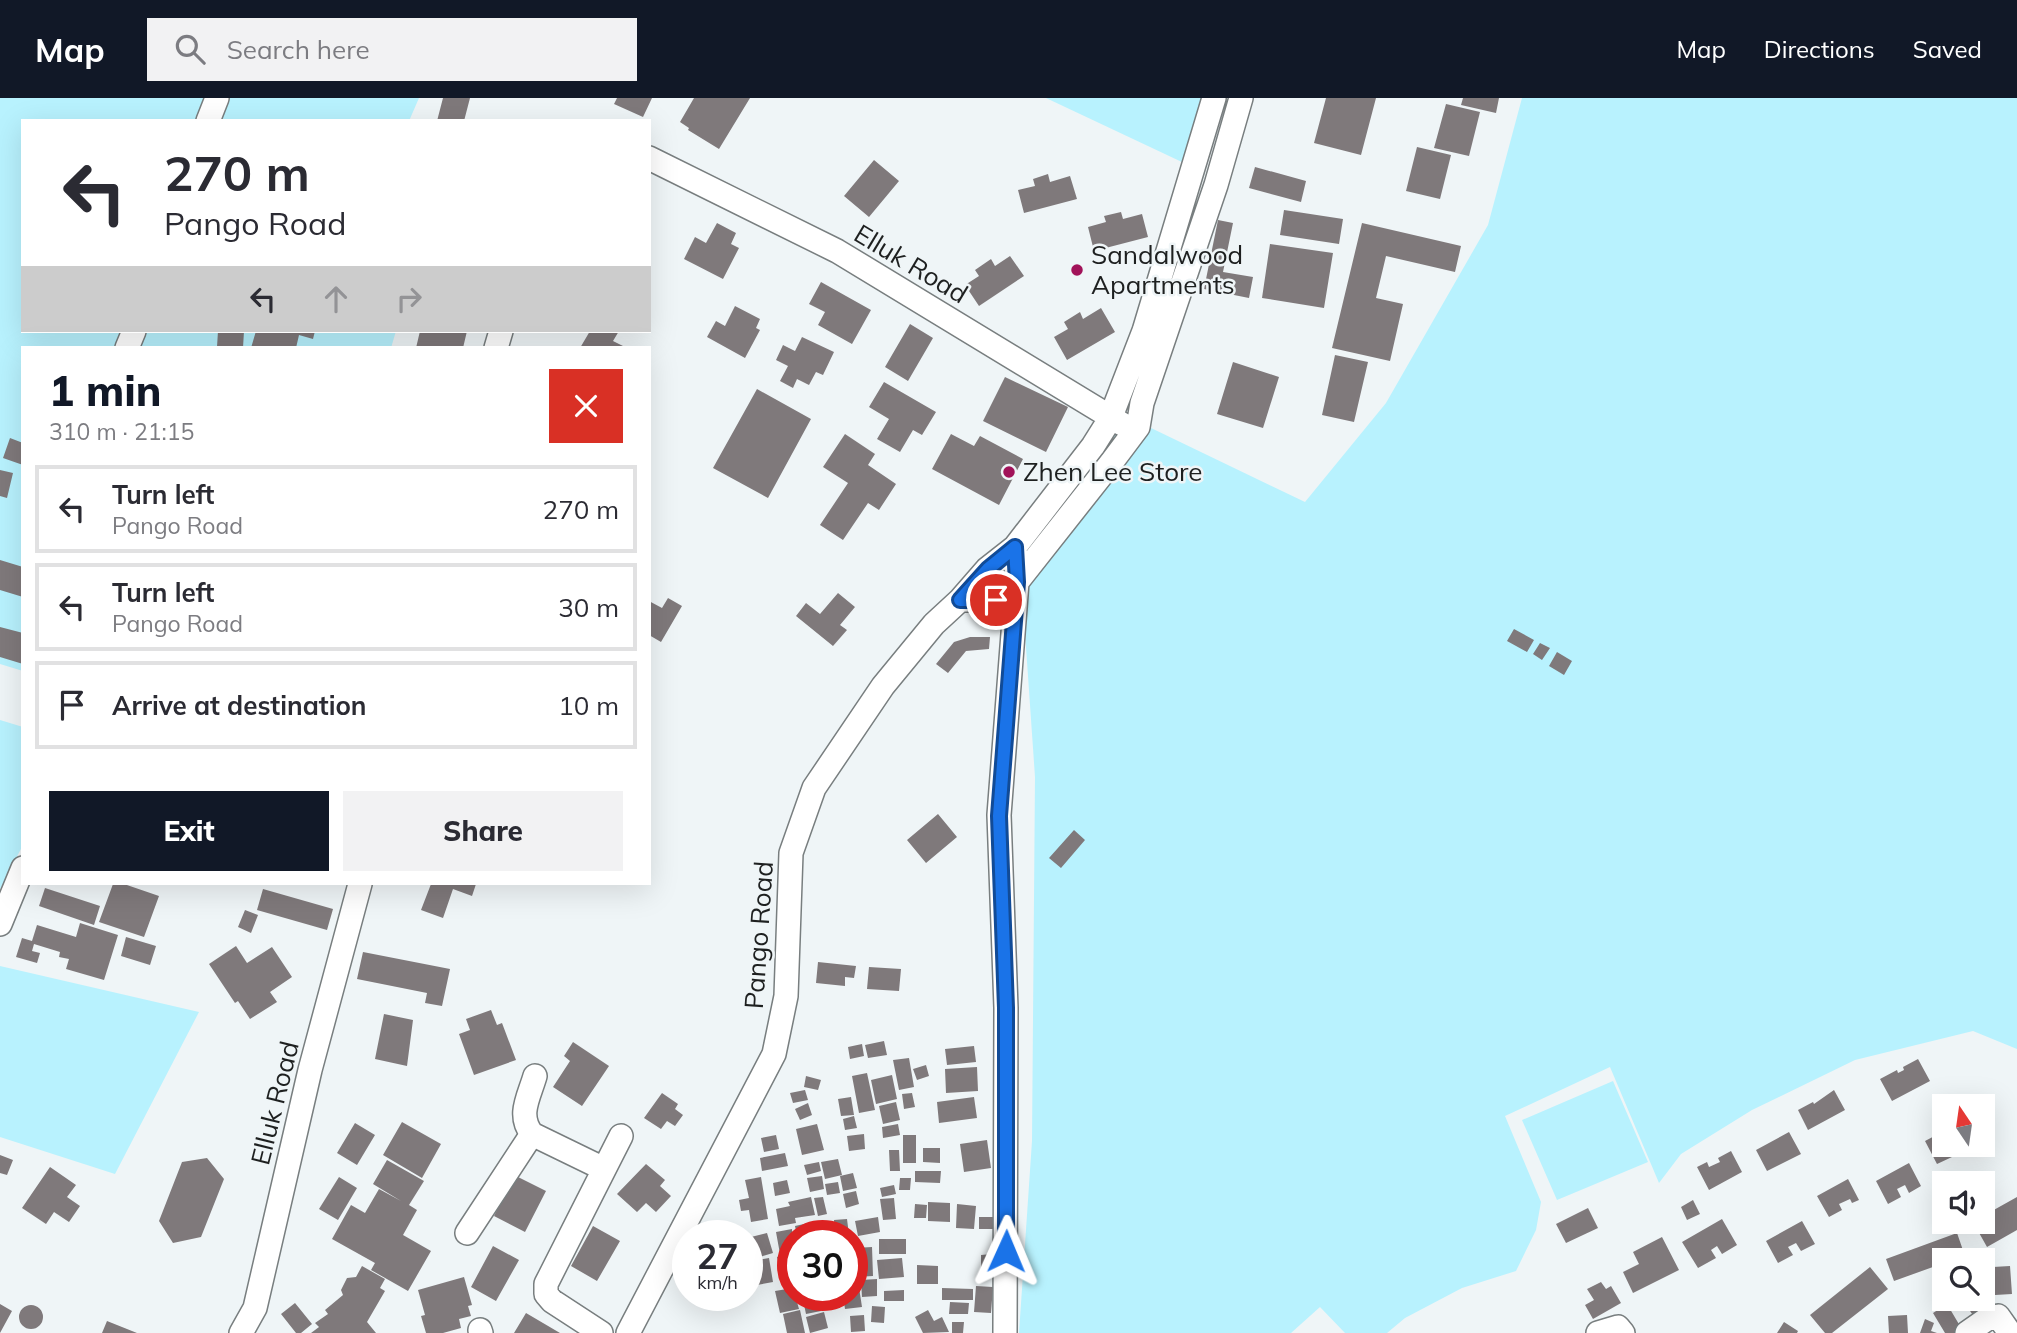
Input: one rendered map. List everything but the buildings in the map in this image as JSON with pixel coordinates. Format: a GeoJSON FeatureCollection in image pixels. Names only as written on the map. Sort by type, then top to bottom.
{"type":"FeatureCollection","features":[{"type":"Feature","properties":{"kind":"street"},"geometry":{"type":"LineString","coordinates":[[209,119],[217,98]]}},
{"type":"Feature","properties":{"kind":"street","name":"Pango Road"},"geometry":{"type":"LineString","coordinates":[[628,1333],[774,1054],[786,996],[791,853],[814,788],[883,686],[934,624],[988,569],[1015,547],[1093,446],[1110,419],[1144,331],[1214,98]]}},
{"type":"Feature","properties":{"kind":"street"},"geometry":{"type":"LineString","coordinates":[[960,600],[996,600],[1017,582],[1068,520],[1135,430],[1216,185],[1241,98]]}},
{"type":"Feature","properties":{"kind":"street","name":"Elluk Road"},"geometry":{"type":"LineString","coordinates":[[651,159],[837,251],[1110,419],[1135,430]]}},
{"type":"Feature","properties":{"kind":"street"},"geometry":{"type":"LineString","coordinates":[[1005,1333],[1006,1008],[999,816],[1017,582],[1015,547]]}},
{"type":"Feature","properties":{"kind":"street"},"geometry":{"type":"LineString","coordinates":[[0,924],[21,873]]}},
{"type":"Feature","properties":{"kind":"street","name":"Elluk Road"},"geometry":{"type":"LineString","coordinates":[[241,1333],[255,1308],[310,1070],[360,885]]}},
{"type":"Feature","properties":{"kind":"street"},"geometry":{"type":"LineString","coordinates":[[535,1076],[523,1115],[525,1125],[532,1134],[604,1169]]}},
{"type":"Feature","properties":{"kind":"street"},"geometry":{"type":"LineString","coordinates":[[467,1233],[532,1134]]}},
{"type":"Feature","properties":{"kind":"street"},"geometry":{"type":"LineString","coordinates":[[601,1333],[552,1301],[546,1294],[546,1284],[621,1136]]}},
{"type":"Feature","properties":{"kind":"street"},"geometry":{"type":"LineString","coordinates":[[1967,1333],[1998,1316],[2010,1333]]}},
{"type":"Feature","properties":{"kind":"street"},"geometry":{"type":"LineString","coordinates":[[1598,1333],[1618,1327],[1623,1333]]}},
{"type":"Feature","properties":{"kind":"shaded area"},"geometry":{"type":"Polygon","coordinates":[[[0,98],[419,98],[410,119],[21,119],[21,333],[395,333],[392,346],[21,346],[21,670],[0,664],[0,98]]]}},
{"type":"Feature","properties":{"kind":"shaded area"},"geometry":{"type":"Polygon","coordinates":[[[1046,98],[1221,98],[1201,171],[1046,98]]]}},
{"type":"Feature","properties":{"kind":"shaded area"},"geometry":{"type":"Polygon","coordinates":[[[1522,98],[2017,98],[2017,1049],[1973,1031],[1855,1060],[1752,1110],[1681,1154],[1659,1183],[1610,1067],[1505,1116],[1541,1202],[1536,1230],[1516,1271],[1462,1288],[1405,1318],[1387,1333],[1345,1333],[1320,1307],[1291,1333],[1019,1333],[1032,1141],[1035,777],[1019,546],[1122,414],[1305,502],[1386,403],[1488,225],[1522,98]]]}},
{"type":"Feature","properties":{"kind":"shaded area"},"geometry":{"type":"Polygon","coordinates":[[[0,720],[21,726],[21,849],[0,889],[0,720]]]}},
{"type":"Feature","properties":{"kind":"shaded area"},"geometry":{"type":"Polygon","coordinates":[[[0,966],[199,1012],[115,1174],[0,1137],[0,966]]]}},
{"type":"Feature","properties":{"kind":"shaded area"},"geometry":{"type":"Polygon","coordinates":[[[1613,1081],[1648,1162],[1557,1200],[1522,1120],[1613,1081]]]}},
{"type":"Feature","properties":{"kind":"place","name":"Sandalwood Apartments"},"geometry":{"type":"Point","coordinates":[1077,270]}},
{"type":"Feature","properties":{"kind":"place","name":"Zhen Lee Store"},"geometry":{"type":"Point","coordinates":[1009,472]}},
{"type":"Feature","properties":{"kind":"route"},"geometry":{"type":"LineString","coordinates":[[996,600],[960,600],[988,569],[1015,547],[1017,582],[999,816],[1006,1008],[1006,1251]]}}]}
